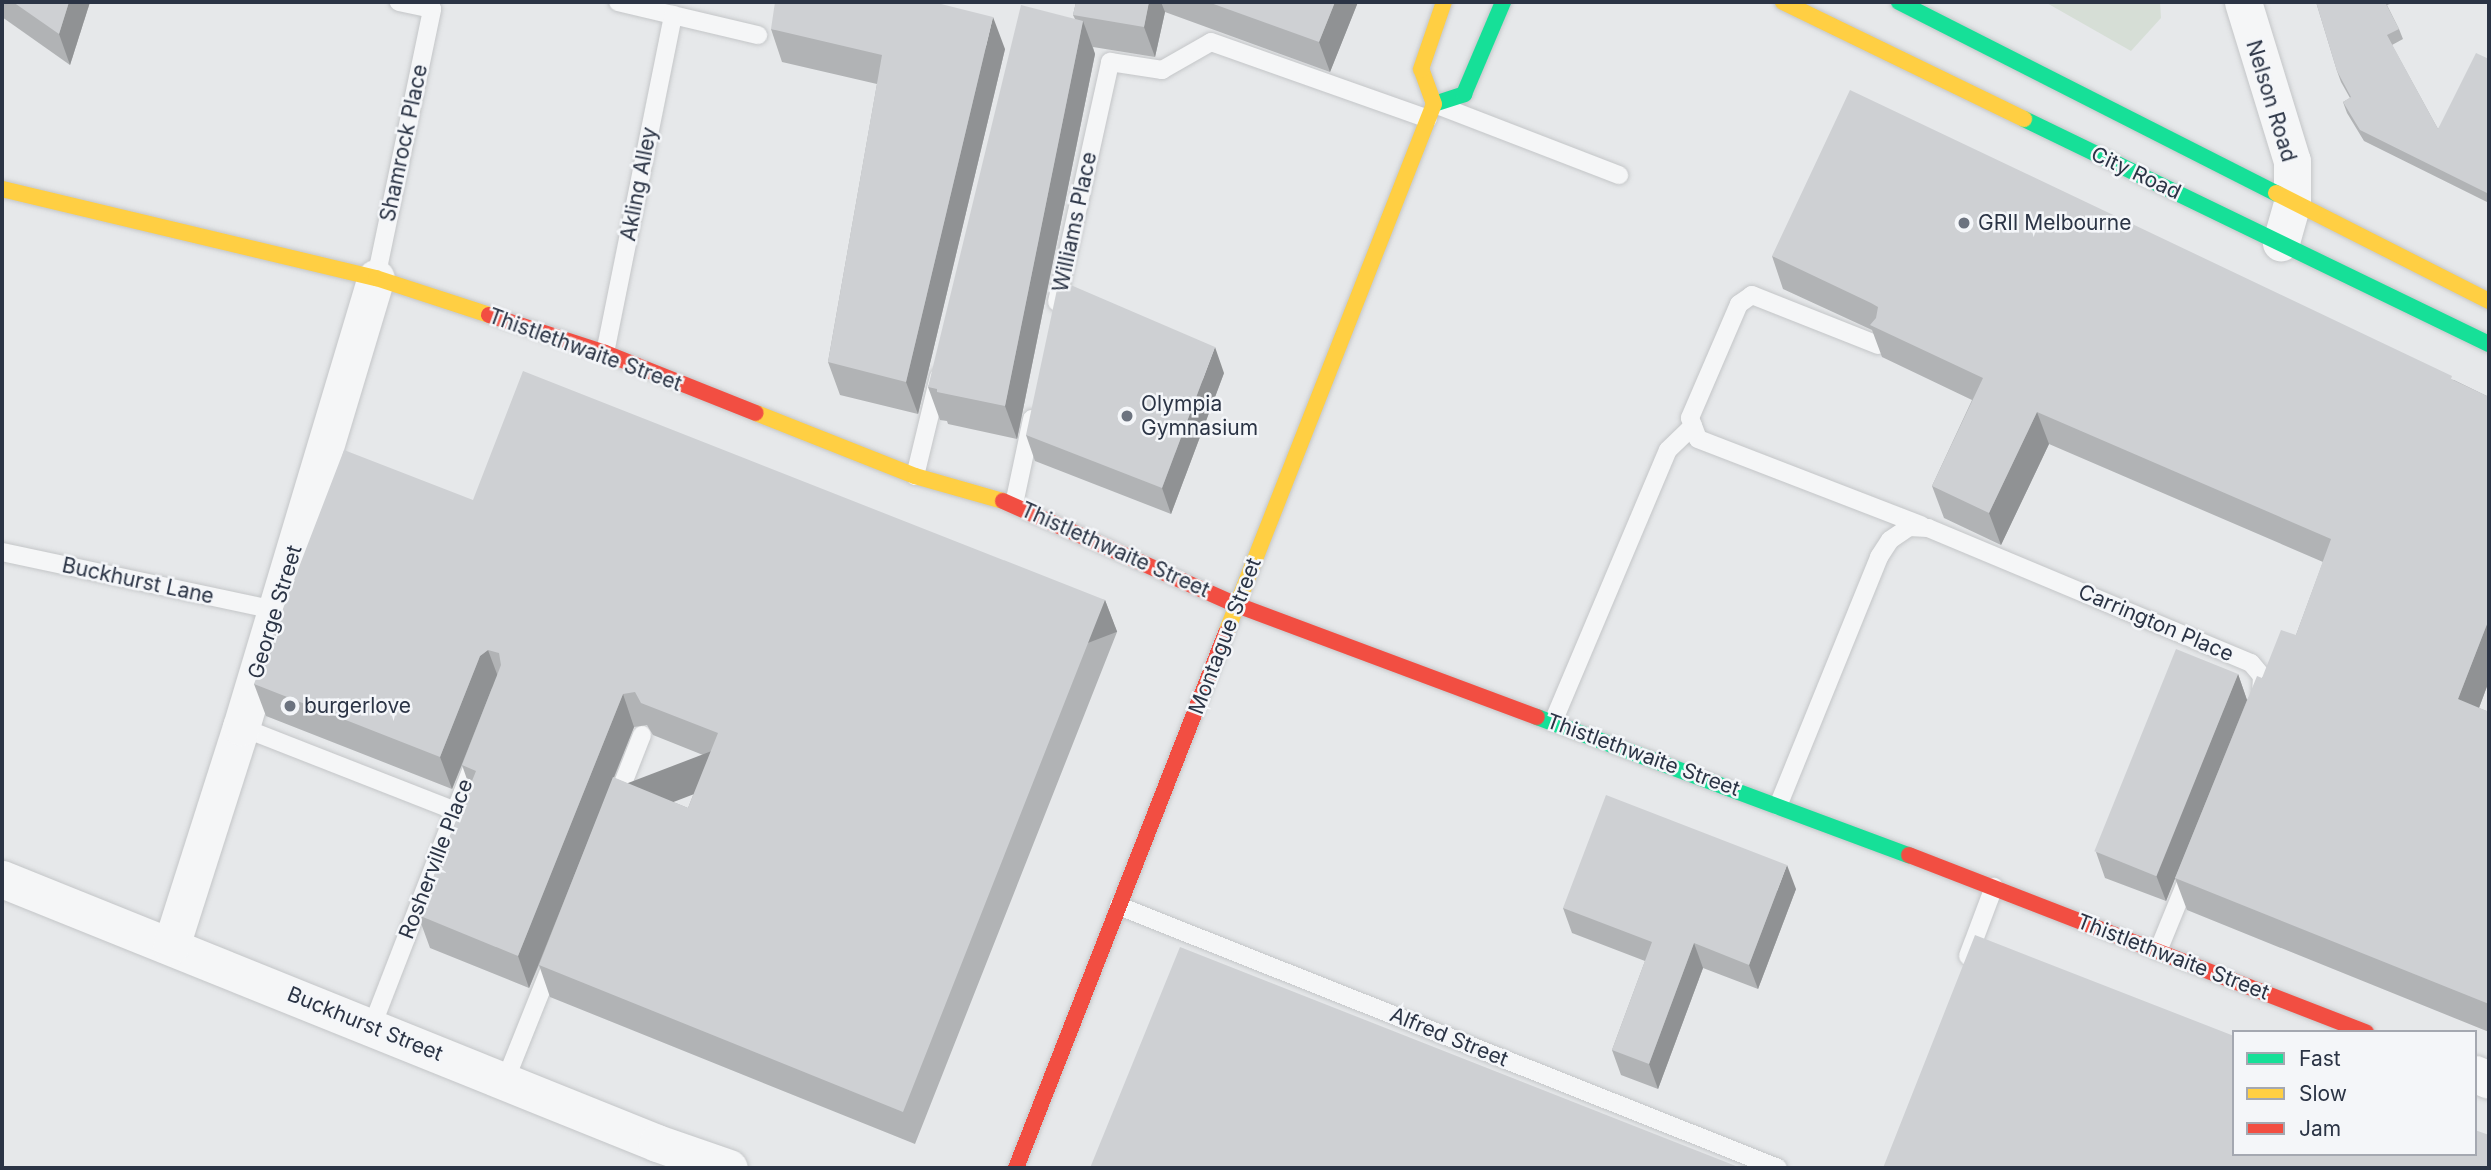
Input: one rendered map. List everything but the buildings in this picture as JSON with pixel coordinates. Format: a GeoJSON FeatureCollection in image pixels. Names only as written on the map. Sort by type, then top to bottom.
{"type":"FeatureCollection","features":[{"type":"Feature","properties":{"kind":"main road"},"geometry":{"type":"LineString","coordinates":[[1444,2],[1421,69],[1431,112],[1465,94],[1503,2]]}},
{"type":"Feature","properties":{"kind":"main road","name":"City Road"},"geometry":{"type":"LineString","coordinates":[[1783,2],[1889,56],[2489,344]]}},
{"type":"Feature","properties":{"kind":"main road","name":"City Road"},"geometry":{"type":"LineString","coordinates":[[1899,2],[2291,203],[2489,300]]}},
{"type":"Feature","properties":{"kind":"main road","name":"Montague Street"},"geometry":{"type":"LineString","coordinates":[[1016,1168],[1431,112]]}},
{"type":"Feature","properties":{"kind":"main road","name":"Thistlethwaite Street"},"geometry":{"type":"LineString","coordinates":[[2,189],[376,278],[605,354],[915,476],[1014,504],[1237,605],[1994,887],[2361,1030]]}},
{"type":"Feature","properties":{"kind":"street","name":"Nelson Road"},"geometry":{"type":"LineString","coordinates":[[2243,2],[2292,161],[2291,203],[2281,242]]}},
{"type":"Feature","properties":{"kind":"street","name":"George Street"},"geometry":{"type":"LineString","coordinates":[[171,946],[241,727],[376,278]]}},
{"type":"Feature","properties":{"kind":"street","name":"Buckhurst Street"},"geometry":{"type":"LineString","coordinates":[[2,878],[505,1081],[652,1156],[729,1168]]}},
{"type":"Feature","properties":{"kind":"lane","name":"Shamrock Place"},"geometry":{"type":"LineString","coordinates":[[376,278],[432,9],[399,2]]}},
{"type":"Feature","properties":{"kind":"lane"},"geometry":{"type":"LineString","coordinates":[[618,2],[758,35]]}},
{"type":"Feature","properties":{"kind":"lane","name":"Akling Alley"},"geometry":{"type":"LineString","coordinates":[[605,354],[673,15]]}},
{"type":"Feature","properties":{"kind":"lane","name":"Williams Place"},"geometry":{"type":"LineString","coordinates":[[1055,315],[1110,62],[1162,70],[1211,42],[1431,112]]}},
{"type":"Feature","properties":{"kind":"lane"},"geometry":{"type":"LineString","coordinates":[[1431,112],[1619,175]]}},
{"type":"Feature","properties":{"kind":"lane"},"geometry":{"type":"LineString","coordinates":[[1553,722],[1668,450],[1693,426],[1690,418],[1739,304],[1752,295],[1878,345]]}},
{"type":"Feature","properties":{"kind":"lane"},"geometry":{"type":"LineString","coordinates":[[915,476],[944,356]]}},
{"type":"Feature","properties":{"kind":"lane"},"geometry":{"type":"LineString","coordinates":[[1014,504],[1037,395]]}},
{"type":"Feature","properties":{"kind":"lane","name":"Carrington Place"},"geometry":{"type":"LineString","coordinates":[[1693,426],[1698,439],[1928,528],[2251,663],[2262,676],[2262,694],[2252,720]]}},
{"type":"Feature","properties":{"kind":"lane"},"geometry":{"type":"LineString","coordinates":[[1778,806],[1879,557],[1890,540],[1909,527],[1928,528]]}},
{"type":"Feature","properties":{"kind":"lane","name":"Buckhurst Lane"},"geometry":{"type":"LineString","coordinates":[[2,552],[275,610]]}},
{"type":"Feature","properties":{"kind":"lane"},"geometry":{"type":"LineString","coordinates":[[241,727],[455,811]]}},
{"type":"Feature","properties":{"kind":"lane"},"geometry":{"type":"LineString","coordinates":[[607,824],[642,735]]}},
{"type":"Feature","properties":{"kind":"lane","name":"Rosherville Place"},"geometry":{"type":"LineString","coordinates":[[372,1026],[483,741]]}},
{"type":"Feature","properties":{"kind":"lane"},"geometry":{"type":"LineString","coordinates":[[2158,950],[2195,861]]}},
{"type":"Feature","properties":{"kind":"lane"},"geometry":{"type":"LineString","coordinates":[[1960,976],[1994,887]]}},
{"type":"Feature","properties":{"kind":"lane","name":"Alfred Street"},"geometry":{"type":"LineString","coordinates":[[1119,906],[1778,1168]]}},
{"type":"Feature","properties":{"kind":"lane"},"geometry":{"type":"LineString","coordinates":[[505,1081],[562,938]]}},
{"type":"Feature","properties":{"kind":"shaded area"},"geometry":{"type":"Polygon","coordinates":[[[2045,2],[2160,2],[2161,18],[2131,51],[2045,2]]]}},
{"type":"Feature","properties":{"kind":"traffic: fast"},"geometry":{"type":"LineString","coordinates":[[1434,104],[1464,94],[1503,2]]}},
{"type":"Feature","properties":{"kind":"traffic: fast"},"geometry":{"type":"LineString","coordinates":[[1899,2],[2276,193]]}},
{"type":"Feature","properties":{"kind":"traffic: fast"},"geometry":{"type":"LineString","coordinates":[[2024,119],[2489,344]]}},
{"type":"Feature","properties":{"kind":"traffic: fast"},"geometry":{"type":"LineString","coordinates":[[1537,717],[1909,855]]}},
{"type":"Feature","properties":{"kind":"traffic: slow"},"geometry":{"type":"LineString","coordinates":[[1226,633],[1434,104],[1421,69],[1444,2]]}},
{"type":"Feature","properties":{"kind":"traffic: slow"},"geometry":{"type":"LineString","coordinates":[[1783,2],[2024,119]]}},
{"type":"Feature","properties":{"kind":"traffic: slow"},"geometry":{"type":"LineString","coordinates":[[2,189],[376,278],[489,315]]}},
{"type":"Feature","properties":{"kind":"traffic: slow"},"geometry":{"type":"LineString","coordinates":[[2276,193],[2489,301]]}},
{"type":"Feature","properties":{"kind":"traffic: slow"},"geometry":{"type":"LineString","coordinates":[[756,413],[915,476],[1003,501]]}},
{"type":"Feature","properties":{"kind":"traffic: jam"},"geometry":{"type":"LineString","coordinates":[[489,315],[605,353],[756,413]]}},
{"type":"Feature","properties":{"kind":"traffic: jam"},"geometry":{"type":"LineString","coordinates":[[1003,501],[1237,605],[1537,717]]}},
{"type":"Feature","properties":{"kind":"traffic: jam"},"geometry":{"type":"LineString","coordinates":[[1016,1168],[1226,633]]}},
{"type":"Feature","properties":{"kind":"traffic: jam"},"geometry":{"type":"LineString","coordinates":[[1909,855],[2361,1030]]}},
{"type":"Feature","properties":{"kind":"place","name":"GRII Melbourne"},"geometry":{"type":"Point","coordinates":[1964,223]}},
{"type":"Feature","properties":{"kind":"place","name":"Olympia Gymnasium"},"geometry":{"type":"Point","coordinates":[1127,416]}},
{"type":"Feature","properties":{"kind":"place","name":"burgerlove"},"geometry":{"type":"Point","coordinates":[290,706]}}]}
